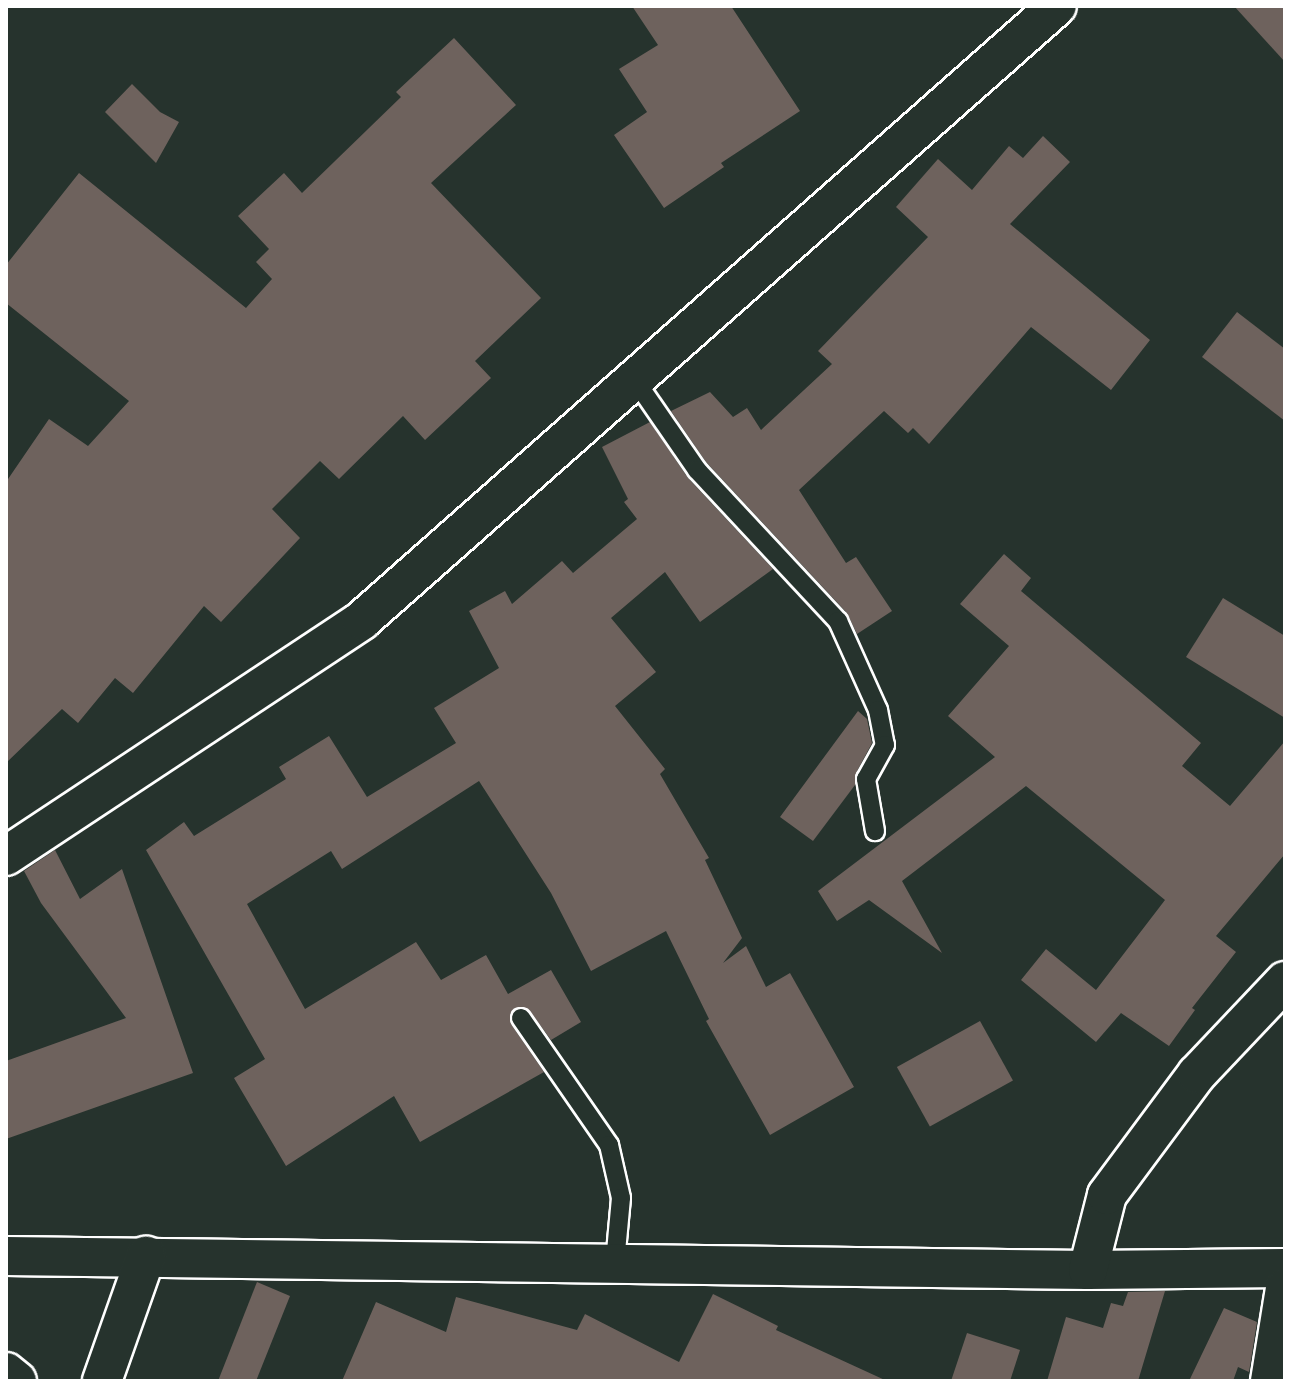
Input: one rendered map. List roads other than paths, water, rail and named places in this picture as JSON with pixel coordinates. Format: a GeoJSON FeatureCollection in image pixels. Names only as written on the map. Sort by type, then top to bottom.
{"type":"FeatureCollection","features":[{"type":"Feature","properties":{"kind":"street"},"geometry":{"type":"LineString","coordinates":[[6,856],[362,620],[1057,6]]}},
{"type":"Feature","properties":{"kind":"street"},"geometry":{"type":"LineString","coordinates":[[1088,1270],[1107,1195],[1197,1074],[1285,981]]}},
{"type":"Feature","properties":{"kind":"street"},"geometry":{"type":"LineString","coordinates":[[6,1256],[1088,1270],[1285,1268]]}},
{"type":"Feature","properties":{"kind":"street"},"geometry":{"type":"LineString","coordinates":[[102,1381],[146,1256]]}},
{"type":"Feature","properties":{"kind":"street"},"geometry":{"type":"LineString","coordinates":[[1270,1381],[1285,1288]]}},
{"type":"Feature","properties":{"kind":"street"},"geometry":{"type":"LineString","coordinates":[[6,1372],[17,1381]]}},
{"type":"Feature","properties":{"kind":"lane"},"geometry":{"type":"LineString","coordinates":[[635,380],[697,470],[838,621],[878,710],[885,745],[866,779],[875,831]]}},
{"type":"Feature","properties":{"kind":"lane"},"geometry":{"type":"LineString","coordinates":[[521,1018],[609,1145],[621,1198],[615,1263]]}}]}
